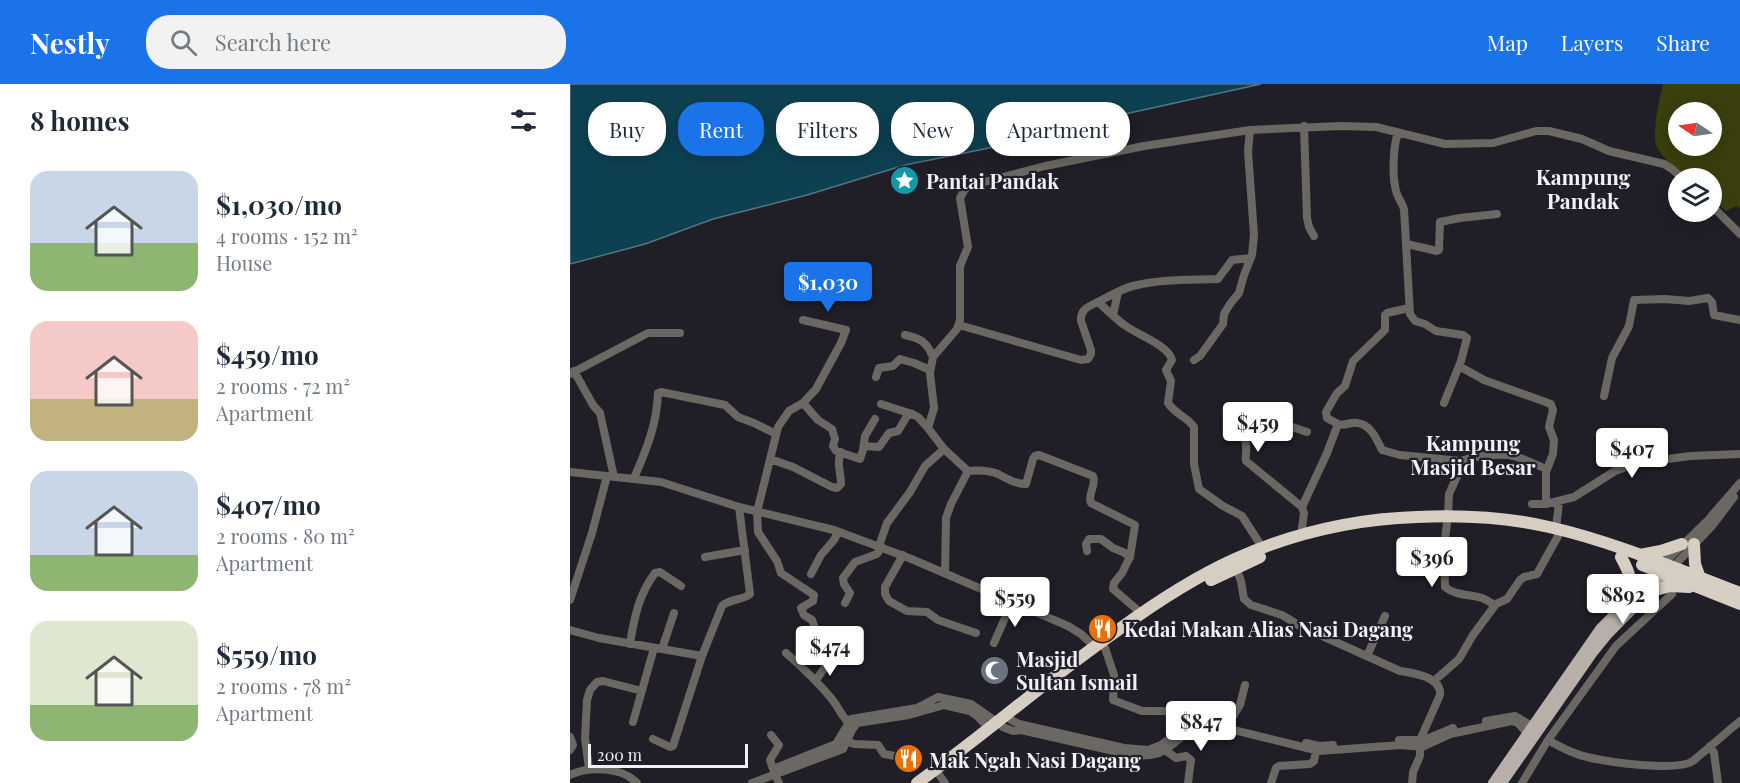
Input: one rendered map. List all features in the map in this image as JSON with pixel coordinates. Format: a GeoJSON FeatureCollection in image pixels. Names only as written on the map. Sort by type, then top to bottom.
{"type":"FeatureCollection","features":[{"type":"Feature","properties":{"kind":"highway"},"geometry":{"type":"LineString","coordinates":[[917,783],[1000,724],[1141,613],[1169,594],[1233,559],[1301,535],[1383,518],[1447,519],[1557,532],[1598,540],[1638,555],[1665,569]]}},
{"type":"Feature","properties":{"kind":"highway"},"geometry":{"type":"LineString","coordinates":[[1099,647],[1176,598],[1264,554],[1359,528],[1447,519]]}},
{"type":"Feature","properties":{"kind":"highway"},"geometry":{"type":"LineString","coordinates":[[1557,532],[1621,557],[1740,593]]}},
{"type":"Feature","properties":{"kind":"highway"},"geometry":{"type":"LineString","coordinates":[[1638,555],[1688,544],[1701,583]]}},
{"type":"Feature","properties":{"kind":"highway"},"geometry":{"type":"LineString","coordinates":[[1621,557],[1631,579],[1626,602]]}},
{"type":"Feature","properties":{"kind":"highway"},"geometry":{"type":"LineString","coordinates":[[1648,592],[1701,583],[1740,604]]}},
{"type":"Feature","properties":{"kind":"highway"},"geometry":{"type":"LineString","coordinates":[[938,781],[1000,724]]}},
{"type":"Feature","properties":{"kind":"main road"},"geometry":{"type":"LineString","coordinates":[[1502,783],[1594,651],[1648,592],[1665,569]]}},
{"type":"Feature","properties":{"kind":"main road"},"geometry":{"type":"LineString","coordinates":[[1493,783],[1600,629],[1626,602],[1665,569]]}},
{"type":"Feature","properties":{"kind":"street"},"geometry":{"type":"LineString","coordinates":[[1304,126],[1307,218],[1314,236]]}},
{"type":"Feature","properties":{"kind":"street"},"geometry":{"type":"LineString","coordinates":[[928,428],[934,408],[930,370],[933,357],[959,325],[961,261],[968,247],[960,198],[964,189],[969,186],[1045,166],[1144,146],[1250,130],[1304,126],[1368,126],[1444,144],[1493,143],[1536,131],[1549,131],[1582,139],[1609,151],[1657,162],[1671,168]]}},
{"type":"Feature","properties":{"kind":"street"},"geometry":{"type":"LineString","coordinates":[[1194,360],[1200,356],[1223,324],[1224,314],[1238,296],[1251,258],[1254,240],[1248,151],[1250,130]]}},
{"type":"Feature","properties":{"kind":"street"},"geometry":{"type":"LineString","coordinates":[[1398,132],[1394,147],[1395,184],[1398,197],[1404,206],[1410,314],[1415,321],[1436,331],[1466,336],[1459,366],[1444,403]]}},
{"type":"Feature","properties":{"kind":"street"},"geometry":{"type":"LineString","coordinates":[[1407,244],[1437,251],[1439,250],[1440,222],[1497,214]]}},
{"type":"Feature","properties":{"kind":"street"},"geometry":{"type":"LineString","coordinates":[[1722,216],[1740,234]]}},
{"type":"Feature","properties":{"kind":"street"},"geometry":{"type":"LineString","coordinates":[[959,325],[1081,360],[1088,359],[1091,354],[1090,347],[1081,321],[1084,309],[1132,286],[1161,281],[1218,279],[1232,260],[1251,258]]}},
{"type":"Feature","properties":{"kind":"street"},"geometry":{"type":"LineString","coordinates":[[1113,315],[1118,292]]}},
{"type":"Feature","properties":{"kind":"street"},"geometry":{"type":"LineString","coordinates":[[1604,396],[1612,358],[1629,326],[1634,300],[1689,301],[1708,298],[1712,302],[1714,315],[1740,321]]}},
{"type":"Feature","properties":{"kind":"street"},"geometry":{"type":"LineString","coordinates":[[1098,302],[1128,328],[1162,347],[1171,355],[1172,360],[1166,370],[1171,381],[1168,403],[1178,415],[1194,427],[1193,461],[1198,489],[1242,516],[1262,547]]}},
{"type":"Feature","properties":{"kind":"street"},"geometry":{"type":"LineString","coordinates":[[1409,308],[1385,315],[1385,330],[1353,361],[1345,386],[1337,393],[1326,412],[1329,420],[1345,426],[1358,423],[1368,427],[1382,450],[1400,456],[1461,461],[1469,457],[1509,455],[1546,469]]}},
{"type":"Feature","properties":{"kind":"street"},"geometry":{"type":"LineString","coordinates":[[803,320],[846,330],[842,343],[816,389],[803,403],[789,411],[782,419],[776,434],[757,512],[758,532],[777,561],[781,573],[814,595],[813,601],[802,610],[811,619],[816,631],[827,635],[832,642],[833,649],[830,657],[816,680]]}},
{"type":"Feature","properties":{"kind":"street"},"geometry":{"type":"LineString","coordinates":[[570,600],[610,477],[600,413],[592,405],[572,372],[648,333],[680,333]]}},
{"type":"Feature","properties":{"kind":"street"},"geometry":{"type":"LineString","coordinates":[[905,335],[922,340],[933,357]]}},
{"type":"Feature","properties":{"kind":"street"},"geometry":{"type":"LineString","coordinates":[[876,377],[879,368],[893,366],[900,359],[930,370]]}},
{"type":"Feature","properties":{"kind":"street"},"geometry":{"type":"LineString","coordinates":[[1459,366],[1484,380],[1551,404],[1549,427],[1553,435],[1553,447],[1546,469],[1546,504]]}},
{"type":"Feature","properties":{"kind":"street"},"geometry":{"type":"LineString","coordinates":[[634,478],[649,444],[657,414],[658,393],[661,392],[724,405],[738,417],[776,434]]}},
{"type":"Feature","properties":{"kind":"street"},"geometry":{"type":"LineString","coordinates":[[803,403],[818,420],[832,429],[836,439],[834,448],[836,451],[860,459],[865,436],[875,419]]}},
{"type":"Feature","properties":{"kind":"street"},"geometry":{"type":"LineString","coordinates":[[881,404],[912,414],[968,471],[982,470],[1013,482],[1026,484],[1033,459],[1039,455],[1093,476],[1095,480],[1089,497],[1091,502],[1135,525],[1131,538],[1130,557],[1114,583],[1113,589],[1141,613]]}},
{"type":"Feature","properties":{"kind":"street"},"geometry":{"type":"LineString","coordinates":[[864,446],[879,447],[889,434],[898,431],[907,416],[912,414]]}},
{"type":"Feature","properties":{"kind":"street"},"geometry":{"type":"LineString","coordinates":[[1301,535],[1304,513],[1302,507],[1246,461],[1243,436],[1252,418],[1269,418],[1307,432]]}},
{"type":"Feature","properties":{"kind":"street"},"geometry":{"type":"LineString","coordinates":[[1302,507],[1338,424]]}},
{"type":"Feature","properties":{"kind":"street"},"geometry":{"type":"LineString","coordinates":[[845,603],[850,592],[843,578],[855,562],[877,554],[887,523],[910,492],[925,466],[944,449]]}},
{"type":"Feature","properties":{"kind":"street"},"geometry":{"type":"LineString","coordinates":[[770,459],[837,488],[841,484],[838,464],[841,453]]}},
{"type":"Feature","properties":{"kind":"street"},"geometry":{"type":"LineString","coordinates":[[1532,504],[1559,502],[1584,491],[1615,471],[1638,463],[1690,456],[1740,454]]}},
{"type":"Feature","properties":{"kind":"street"},"geometry":{"type":"LineString","coordinates":[[1461,461],[1459,472],[1449,494],[1444,551],[1445,587],[1466,596],[1484,599],[1495,605]]}},
{"type":"Feature","properties":{"kind":"street"},"geometry":{"type":"LineString","coordinates":[[945,573],[946,518],[968,471]]}},
{"type":"Feature","properties":{"kind":"street"},"geometry":{"type":"LineString","coordinates":[[570,472],[669,484],[739,507],[838,532],[903,555],[1076,630],[1099,647],[1114,675],[1113,700],[1142,711],[1177,711],[1187,724]]}},
{"type":"Feature","properties":{"kind":"street"},"geometry":{"type":"LineString","coordinates":[[1665,569],[1740,484]]}},
{"type":"Feature","properties":{"kind":"street"},"geometry":{"type":"LineString","coordinates":[[1434,681],[1459,659],[1495,605],[1507,599],[1524,577],[1537,574],[1557,532],[1559,502]]}},
{"type":"Feature","properties":{"kind":"street"},"geometry":{"type":"LineString","coordinates":[[653,739],[669,747],[673,746],[702,656],[722,606],[728,602],[746,598],[750,594],[739,507]]}},
{"type":"Feature","properties":{"kind":"street"},"geometry":{"type":"LineString","coordinates":[[812,574],[821,555],[838,532]]}},
{"type":"Feature","properties":{"kind":"street"},"geometry":{"type":"LineString","coordinates":[[1087,550],[1086,544],[1089,539],[1099,538],[1130,557]]}},
{"type":"Feature","properties":{"kind":"street"},"geometry":{"type":"LineString","coordinates":[[705,557],[745,550]]}},
{"type":"Feature","properties":{"kind":"street"},"geometry":{"type":"LineString","coordinates":[[903,555],[885,587],[885,594],[889,601],[909,611],[927,612],[938,620],[976,633]]}},
{"type":"Feature","properties":{"kind":"street"},"geometry":{"type":"LineString","coordinates":[[1236,568],[1246,602],[1257,608],[1277,613],[1300,626],[1400,671],[1411,672],[1434,681],[1440,688],[1440,695],[1419,743],[1420,756],[1413,772],[1412,783]]}},
{"type":"Feature","properties":{"kind":"street"},"geometry":{"type":"LineString","coordinates":[[630,644],[641,596],[655,573],[660,572],[681,586]]}},
{"type":"Feature","properties":{"kind":"street"},"geometry":{"type":"LineString","coordinates":[[1522,783],[1548,740],[1616,646],[1672,594]]}},
{"type":"Feature","properties":{"kind":"street"},"geometry":{"type":"LineString","coordinates":[[994,643],[1012,602]]}},
{"type":"Feature","properties":{"kind":"street"},"geometry":{"type":"LineString","coordinates":[[633,722],[642,691],[674,613]]}},
{"type":"Feature","properties":{"kind":"street"},"geometry":{"type":"LineString","coordinates":[[1367,656],[1385,616]]}},
{"type":"Feature","properties":{"kind":"street"},"geometry":{"type":"LineString","coordinates":[[570,630],[630,644],[702,656]]}},
{"type":"Feature","properties":{"kind":"street"},"geometry":{"type":"LineString","coordinates":[[1359,652],[1371,646]]}},
{"type":"Feature","properties":{"kind":"street"},"geometry":{"type":"LineString","coordinates":[[752,783],[843,749],[847,741],[851,725],[816,680],[786,653]]}},
{"type":"Feature","properties":{"kind":"street"},"geometry":{"type":"LineString","coordinates":[[589,769],[585,738],[587,700],[590,690],[597,682],[603,681],[642,691]]}},
{"type":"Feature","properties":{"kind":"street"},"geometry":{"type":"LineString","coordinates":[[1229,723],[1240,705],[1245,685]]}},
{"type":"Feature","properties":{"kind":"street"},"geometry":{"type":"LineString","coordinates":[[771,735],[779,746],[770,760],[773,769],[836,744],[851,725],[909,715],[944,705],[970,711],[1013,731],[1021,730],[1136,756],[1150,755],[1165,750],[1193,728],[1213,725],[1316,751],[1419,743],[1512,721],[1530,730]]}},
{"type":"Feature","properties":{"kind":"street"},"geometry":{"type":"LineString","coordinates":[[1000,724],[1019,724],[1124,748],[1148,750],[1161,745],[1187,724],[1213,719],[1319,746],[1395,740],[1419,743]]}},
{"type":"Feature","properties":{"kind":"street"},"geometry":{"type":"LineString","coordinates":[[1548,740],[1561,748],[1586,757],[1626,764],[1688,764],[1740,721]]}},
{"type":"Feature","properties":{"kind":"street"},"geometry":{"type":"LineString","coordinates":[[570,737],[573,745],[570,750]]}},
{"type":"Feature","properties":{"kind":"street"},"geometry":{"type":"LineString","coordinates":[[847,741],[854,744],[878,746],[884,754],[901,757],[902,765]]}},
{"type":"Feature","properties":{"kind":"street"},"geometry":{"type":"LineString","coordinates":[[1710,746],[1714,753],[1718,783]]}},
{"type":"Feature","properties":{"kind":"street"},"geometry":{"type":"LineString","coordinates":[[1165,750],[1176,758],[1186,756],[1191,760],[1188,783]]}},
{"type":"Feature","properties":{"kind":"street"},"geometry":{"type":"LineString","coordinates":[[1271,783],[1276,768],[1310,764],[1314,761],[1316,751]]}},
{"type":"Feature","properties":{"kind":"street"},"geometry":{"type":"LineString","coordinates":[[570,775],[589,769],[624,773],[637,783]]}},
{"type":"Feature","properties":{"kind":"street"},"geometry":{"type":"LineString","coordinates":[[775,774],[778,783]]}},
{"type":"Feature","properties":{"kind":"green space"},"geometry":{"type":"Polygon","coordinates":[[[1663,84],[1740,84],[1740,208],[1736,206],[1726,211],[1722,208],[1722,168],[1675,168],[1670,164],[1660,152],[1655,141],[1663,84]]]}},
{"type":"Feature","properties":{"kind":"water"},"geometry":{"type":"Polygon","coordinates":[[[570,84],[1261,84],[1130,113],[1130,102],[986,102],[986,149],[974,151],[974,102],[891,102],[891,156],[949,156],[905,165],[807,195],[713,219],[645,244],[570,264],[570,84]]]}},
{"type":"Feature","properties":{"kind":"place","name":"Pantai Pandak"},"geometry":{"type":"Point","coordinates":[905,180]}},
{"type":"Feature","properties":{"kind":"place","name":"Kedai Makan Alias Nasi Dagang"},"geometry":{"type":"Point","coordinates":[1103,628]}},
{"type":"Feature","properties":{"kind":"place","name":"Masjid Sultan Ismail"},"geometry":{"type":"Point","coordinates":[995,670]}},
{"type":"Feature","properties":{"kind":"place","name":"Mak Ngah Nasi Dagang"},"geometry":{"type":"Point","coordinates":[908,759]}},
{"type":"Feature","properties":{"kind":"district","name":"Kampung Pandak"},"geometry":{"type":"Point","coordinates":[1583,188]}},
{"type":"Feature","properties":{"kind":"district","name":"Kampung Masjid Besar"},"geometry":{"type":"Point","coordinates":[1473,454]}}]}
